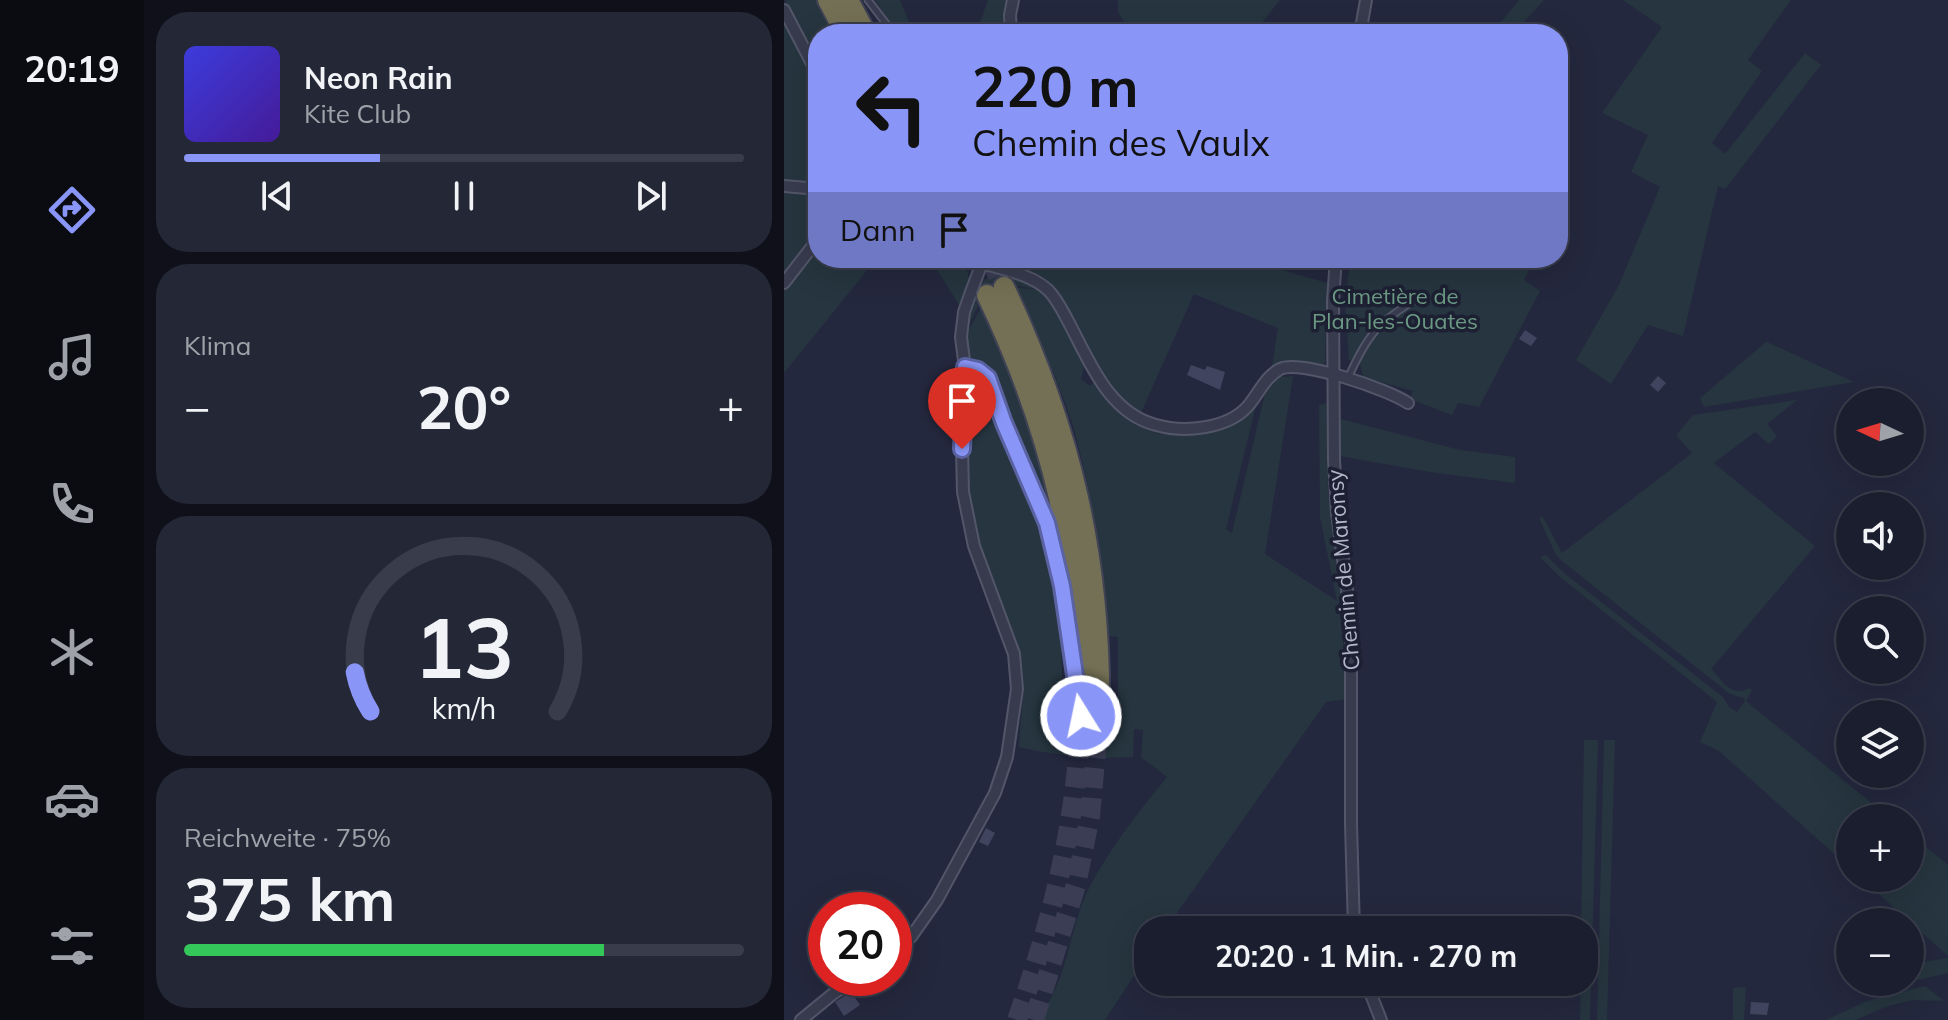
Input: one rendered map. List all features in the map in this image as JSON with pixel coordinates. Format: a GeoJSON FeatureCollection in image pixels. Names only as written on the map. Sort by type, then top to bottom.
{"type":"FeatureCollection","features":[{"type":"Feature","properties":{"kind":"highway"},"geometry":{"type":"LineString","coordinates":[[828,0],[841,24]]}},
{"type":"Feature","properties":{"kind":"highway"},"geometry":{"type":"LineString","coordinates":[[848,0],[861,24]]}},
{"type":"Feature","properties":{"kind":"highway"},"geometry":{"type":"LineString","coordinates":[[993,286],[1037,362],[1062,432],[1078,493],[1096,604],[1100,674],[1090,717]]}},
{"type":"Feature","properties":{"kind":"street"},"geometry":{"type":"LineString","coordinates":[[1010,24],[1013,0]]}},
{"type":"Feature","properties":{"kind":"street"},"geometry":{"type":"LineString","coordinates":[[1362,24],[1366,0]]}},
{"type":"Feature","properties":{"kind":"street"},"geometry":{"type":"LineString","coordinates":[[784,10],[808,56]]}},
{"type":"Feature","properties":{"kind":"street"},"geometry":{"type":"LineString","coordinates":[[784,186],[808,188]]}},
{"type":"Feature","properties":{"kind":"street"},"geometry":{"type":"LineString","coordinates":[[784,283],[808,252]]}},
{"type":"Feature","properties":{"kind":"street"},"geometry":{"type":"LineString","coordinates":[[986,268],[993,286]]}},
{"type":"Feature","properties":{"kind":"street"},"geometry":{"type":"LineString","coordinates":[[986,268],[993,286]]}},
{"type":"Feature","properties":{"kind":"street","name":"Chemin de Maronsy"},"geometry":{"type":"LineString","coordinates":[[1335,268],[1335,488],[1351,620],[1354,916]]}},
{"type":"Feature","properties":{"kind":"street"},"geometry":{"type":"LineString","coordinates":[[912,936],[929,913],[973,838],[1002,775],[1017,689],[1014,654],[974,546],[963,492],[965,367],[962,325],[993,286],[1031,278],[1055,297],[1111,396],[1130,414],[1147,423],[1183,429],[1220,422],[1243,411],[1267,379],[1287,367],[1347,379],[1397,395],[1408,403]]}},
{"type":"Feature","properties":{"kind":"street"},"geometry":{"type":"LineString","coordinates":[[801,1020],[830,996]]}},
{"type":"Feature","properties":{"kind":"street"},"geometry":{"type":"LineString","coordinates":[[1372,996],[1381,1020]]}},
{"type":"Feature","properties":{"kind":"lane"},"geometry":{"type":"LineString","coordinates":[[868,0],[886,24]]}},
{"type":"Feature","properties":{"kind":"lane"},"geometry":{"type":"LineString","coordinates":[[1347,379],[1369,335],[1382,322],[1418,298]]}},
{"type":"Feature","properties":{"kind":"lane"},"geometry":{"type":"LineString","coordinates":[[965,367],[978,370],[988,378],[1008,434],[1047,523],[1090,717]]}},
{"type":"Feature","properties":{"kind":"green space"},"geometry":{"type":"Polygon","coordinates":[[[785,0],[816,0],[827,24],[808,24],[808,45],[785,0]]]}},
{"type":"Feature","properties":{"kind":"green space"},"geometry":{"type":"Polygon","coordinates":[[[875,0],[900,0],[910,24],[891,24],[875,0]]]}},
{"type":"Feature","properties":{"kind":"green space"},"geometry":{"type":"Polygon","coordinates":[[[988,0],[1008,0],[1007,24],[980,24],[988,0]]]}},
{"type":"Feature","properties":{"kind":"green space"},"geometry":{"type":"Polygon","coordinates":[[[1118,0],[1280,0],[1261,24],[1126,24],[1118,12],[1118,0]]]}},
{"type":"Feature","properties":{"kind":"green space"},"geometry":{"type":"Polygon","coordinates":[[[1519,0],[1544,0],[1522,24],[1499,24],[1519,0]]]}},
{"type":"Feature","properties":{"kind":"green space"},"geometry":{"type":"Polygon","coordinates":[[[1623,0],[1791,0],[1748,60],[1762,71],[1712,143],[1725,154],[1805,53],[1821,65],[1725,189],[1718,186],[1683,336],[1648,325],[1611,384],[1576,360],[1619,285],[1660,187],[1631,172],[1648,135],[1602,113],[1662,27],[1623,0]]]}},
{"type":"Feature","properties":{"kind":"green space"},"geometry":{"type":"Polygon","coordinates":[[[784,22],[808,66],[808,184],[784,181],[784,22]]]}},
{"type":"Feature","properties":{"kind":"green space"},"geometry":{"type":"Polygon","coordinates":[[[784,191],[808,192],[808,246],[784,277],[784,191]]]}},
{"type":"Feature","properties":{"kind":"green space"},"geometry":{"type":"Polygon","coordinates":[[[808,259],[808,268],[869,268],[784,373],[784,291],[808,259]]]}},
{"type":"Feature","properties":{"kind":"green space"},"geometry":{"type":"Polygon","coordinates":[[[936,268],[966,268],[970,281],[961,308],[936,268]]]}},
{"type":"Feature","properties":{"kind":"green space"},"geometry":{"type":"Polygon","coordinates":[[[1016,268],[1274,268],[1327,283],[1325,363],[1315,366],[1272,366],[1278,328],[1194,294],[1140,415],[1111,388],[1072,318],[1049,286],[1016,268]]]}},
{"type":"Feature","properties":{"kind":"green space","name":"Cimetière de Plan-les-Ouates"},"geometry":{"type":"Polygon","coordinates":[[[1349,268],[1530,268],[1524,280],[1540,291],[1479,407],[1458,403],[1452,415],[1410,399],[1413,391],[1363,377],[1360,364],[1349,360],[1345,297],[1349,268]]]}},
{"type":"Feature","properties":{"kind":"green space"},"geometry":{"type":"Polygon","coordinates":[[[994,274],[1013,276],[1038,289],[1009,285],[991,289],[979,304],[965,333],[977,290],[987,277],[994,274]]]}},
{"type":"Feature","properties":{"kind":"green space"},"geometry":{"type":"Polygon","coordinates":[[[1013,287],[1041,292],[1061,319],[1084,367],[1081,379],[1090,386],[1095,381],[1119,412],[1138,426],[1168,435],[1201,434],[1231,423],[1256,405],[1226,529],[1232,533],[1267,385],[1280,377],[1293,376],[1265,554],[1337,601],[1320,517],[1319,405],[1327,403],[1328,491],[1343,600],[1338,603],[1343,634],[1346,699],[1326,702],[1175,916],[1134,916],[1134,975],[1105,1020],[1037,1020],[1059,981],[1089,888],[1125,831],[1167,777],[1141,757],[1143,730],[1134,729],[1133,757],[1076,756],[1019,747],[1022,667],[983,561],[969,485],[967,433],[971,380],[977,378],[987,366],[969,356],[967,334],[982,306],[1022,395],[1056,516],[1042,526],[1053,575],[1059,625],[1062,725],[1118,727],[1118,637],[1108,636],[1095,529],[1072,423],[1053,371],[1013,287]]]}},
{"type":"Feature","properties":{"kind":"green space"},"geometry":{"type":"Polygon","coordinates":[[[1766,342],[1854,382],[1704,407],[1700,398],[1766,342]]]}},
{"type":"Feature","properties":{"kind":"green space"},"geometry":{"type":"Polygon","coordinates":[[[1797,400],[1767,424],[1777,436],[1769,444],[1755,432],[1714,463],[1815,546],[1711,669],[1732,690],[1750,688],[1752,690],[1746,701],[1836,774],[1836,788],[1853,788],[1873,804],[1836,804],[1836,855],[1719,751],[1700,742],[1717,702],[1559,576],[1540,557],[1546,555],[1564,573],[1723,697],[1729,707],[1737,712],[1744,698],[1730,694],[1562,561],[1556,555],[1539,518],[1543,517],[1562,553],[1692,453],[1676,435],[1693,415],[1797,400]]]}},
{"type":"Feature","properties":{"kind":"green space"},"geometry":{"type":"Polygon","coordinates":[[[1341,419],[1460,450],[1515,457],[1515,483],[1339,456],[1341,419]]]}},
{"type":"Feature","properties":{"kind":"green space"},"geometry":{"type":"Polygon","coordinates":[[[1584,740],[1598,740],[1593,916],[1581,916],[1584,740]]]}},
{"type":"Feature","properties":{"kind":"green space"},"geometry":{"type":"Polygon","coordinates":[[[1604,740],[1615,740],[1607,1020],[1597,1020],[1604,740]]]}},
{"type":"Feature","properties":{"kind":"green space"},"geometry":{"type":"Polygon","coordinates":[[[1924,845],[1948,865],[1948,956],[1924,934],[1924,908],[1894,908],[1877,892],[1924,892],[1924,845]]]}},
{"type":"Feature","properties":{"kind":"green space"},"geometry":{"type":"Polygon","coordinates":[[[1948,958],[1948,973],[1924,979],[1924,962],[1948,958]]]}},
{"type":"Feature","properties":{"kind":"green space"},"geometry":{"type":"Polygon","coordinates":[[[1924,986],[1944,1001],[1913,1000],[1888,1006],[1855,1020],[1826,1020],[1867,1001],[1886,996],[1924,996],[1924,986]]]}},
{"type":"Feature","properties":{"kind":"green space"},"geometry":{"type":"Polygon","coordinates":[[[1746,987],[1744,1020],[1733,1020],[1733,988],[1746,987]]]}},
{"type":"Feature","properties":{"kind":"green space"},"geometry":{"type":"Polygon","coordinates":[[[1581,996],[1591,996],[1590,1020],[1580,1020],[1581,996]]]}},
{"type":"Feature","properties":{"kind":"building"},"geometry":{"type":"Polygon","coordinates":[[[1525,330],[1537,338],[1531,346],[1519,339],[1525,330]]]}},
{"type":"Feature","properties":{"kind":"building"},"geometry":{"type":"Polygon","coordinates":[[[1191,365],[1225,372],[1220,390],[1187,375],[1191,365]]]}},
{"type":"Feature","properties":{"kind":"building"},"geometry":{"type":"Polygon","coordinates":[[[1658,376],[1666,383],[1658,392],[1650,385],[1658,376]]]}},
{"type":"Feature","properties":{"kind":"building"},"geometry":{"type":"Polygon","coordinates":[[[986,828],[995,833],[988,846],[979,842],[986,828]]]}},
{"type":"Feature","properties":{"kind":"building"},"geometry":{"type":"Polygon","coordinates":[[[845,996],[854,996],[860,1005],[844,1016],[835,1002],[845,996]]]}},
{"type":"Feature","properties":{"kind":"building"},"geometry":{"type":"Polygon","coordinates":[[[1751,1002],[1769,1003],[1767,1015],[1750,1014],[1751,1002]]]}},
{"type":"Feature","properties":{"kind":"tunnel"},"geometry":{"type":"LineString","coordinates":[[994,268],[1004,287]]}},
{"type":"Feature","properties":{"kind":"tunnel"},"geometry":{"type":"LineString","coordinates":[[1017,1020],[1061,870],[1074,795],[1081,716]]}},
{"type":"Feature","properties":{"kind":"tunnel"},"geometry":{"type":"LineString","coordinates":[[1034,1020],[1076,885],[1090,816],[1099,718]]}},
{"type":"Feature","properties":{"kind":"route"},"geometry":{"type":"LineString","coordinates":[[962,449],[965,367],[986,374],[1047,523],[1062,586],[1081,716]]}}]}
